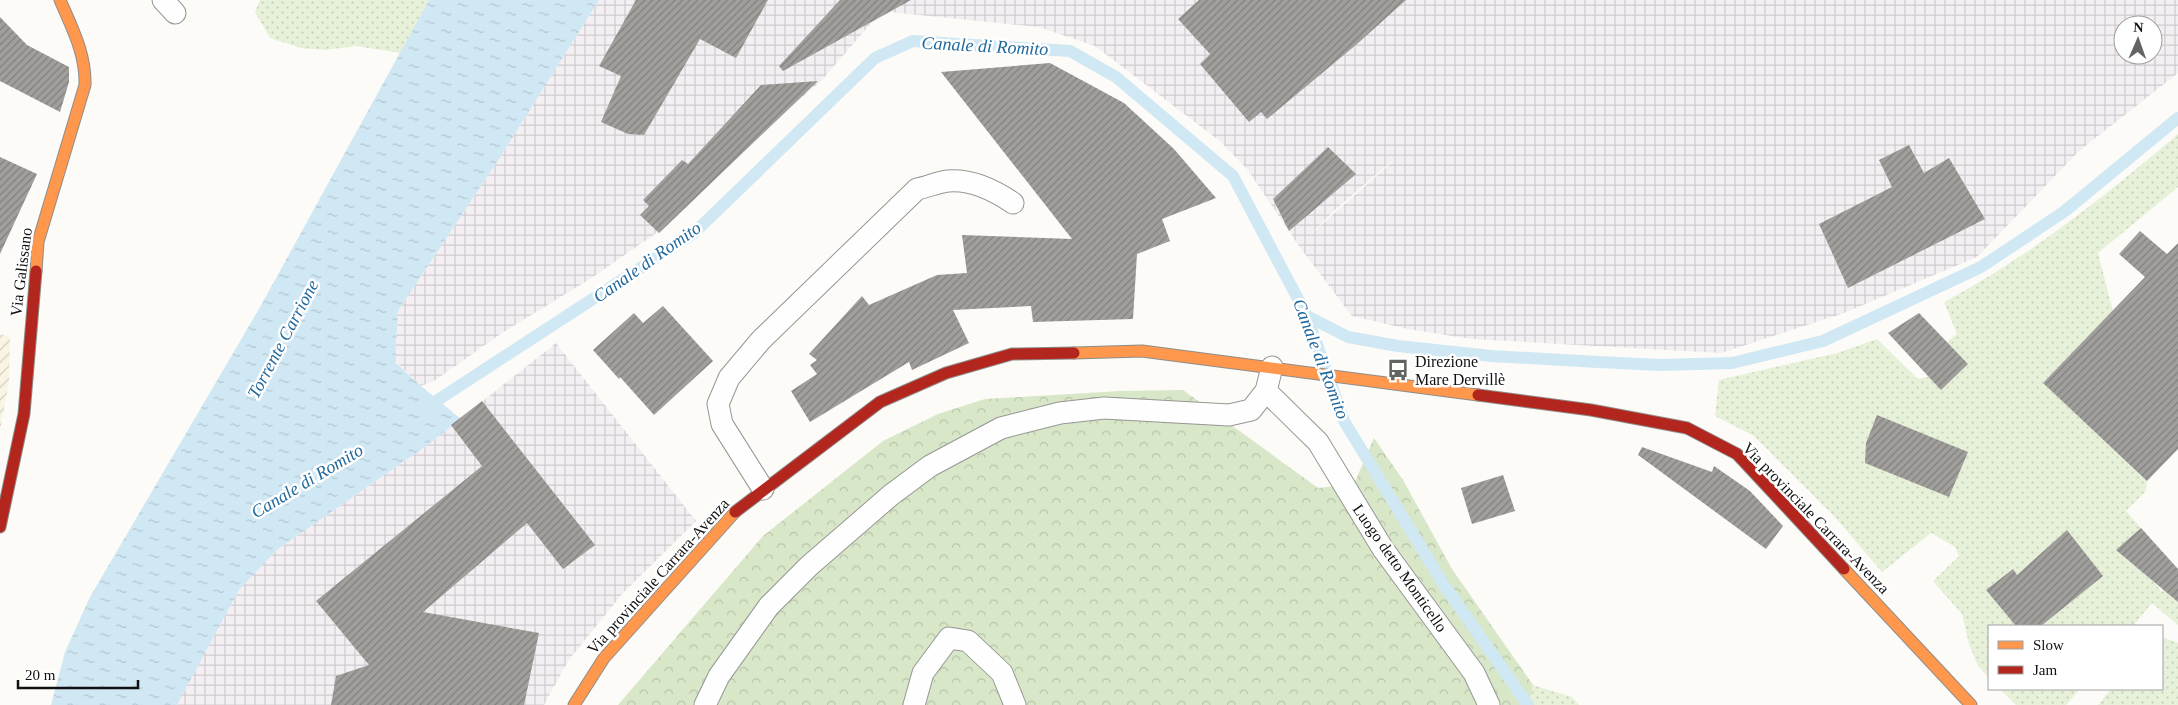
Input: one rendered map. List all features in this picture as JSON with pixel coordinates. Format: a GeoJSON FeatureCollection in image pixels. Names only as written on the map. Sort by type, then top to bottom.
{"type":"FeatureCollection","features":[{"type":"Feature","properties":{"kind":"main road","name":"Via Galissano"},"geometry":{"type":"LineString","coordinates":[[0,527],[24,414],[38,242],[85,84],[87,71],[83,54],[60,0]]}},
{"type":"Feature","properties":{"kind":"main road","name":"Via provinciale Carrara-Avenza"},"geometry":{"type":"LineString","coordinates":[[574,705],[604,658],[734,513],[817,447],[880,402],[946,373],[1012,354],[1142,351],[1283,368],[1591,410],[1687,428],[1737,454],[1971,705]]}},
{"type":"Feature","properties":{"kind":"lane"},"geometry":{"type":"LineString","coordinates":[[764,489],[722,424],[718,404],[729,378],[761,340],[917,189],[948,181],[965,183],[982,186],[998,192],[1013,203]]}},
{"type":"Feature","properties":{"kind":"lane"},"geometry":{"type":"LineString","coordinates":[[705,705],[719,676],[770,606],[809,566],[891,495],[930,466],[1001,428],[1060,413],[1104,408],[1229,415],[1251,410],[1283,368]]}},
{"type":"Feature","properties":{"kind":"lane","name":"Luogo detto Monticello"},"geometry":{"type":"LineString","coordinates":[[1266,390],[1318,442],[1383,549],[1474,673],[1489,705]]}},
{"type":"Feature","properties":{"kind":"lane"},"geometry":{"type":"LineString","coordinates":[[914,705],[924,673],[949,638],[968,641],[1002,673],[1015,705]]}},
{"type":"Feature","properties":{"kind":"shaded area"},"geometry":{"type":"Polygon","coordinates":[[[599,0],[2178,0],[2178,73],[2079,151],[1977,257],[1844,313],[1721,353],[1471,339],[1408,329],[1352,316],[1299,246],[1247,169],[1221,142],[1095,46],[1039,27],[890,12],[872,22],[822,80],[769,126],[668,225],[590,279],[502,333],[434,381],[421,386],[395,361],[398,311],[499,159],[599,0]],[[1392,162],[1336,209],[1310,235],[1392,162]]]}},
{"type":"Feature","properties":{"kind":"shaded area"},"geometry":{"type":"Polygon","coordinates":[[[0,334],[10,337],[9,381],[0,431],[0,334]]]}},
{"type":"Feature","properties":{"kind":"shaded area"},"geometry":{"type":"Polygon","coordinates":[[[556,343],[696,521],[622,594],[568,661],[544,705],[177,705],[239,590],[277,550],[426,446],[556,343]]]}},
{"type":"Feature","properties":{"kind":"green space"},"geometry":{"type":"Polygon","coordinates":[[[260,0],[429,0],[400,53],[356,46],[325,50],[301,48],[270,38],[255,12],[260,0]]]}},
{"type":"Feature","properties":{"kind":"green space"},"geometry":{"type":"Polygon","coordinates":[[[2178,134],[2178,187],[2098,253],[2113,311],[2043,383],[2147,481],[2146,491],[2126,511],[2141,528],[2117,550],[2156,584],[2161,592],[2171,580],[2178,585],[2178,625],[2152,603],[2134,625],[1988,625],[1988,677],[1978,666],[1969,644],[1962,614],[1933,581],[1959,556],[1955,547],[1931,533],[1882,572],[1834,516],[1754,436],[1715,416],[1719,380],[1837,353],[1877,339],[1918,379],[1942,374],[1950,382],[1968,364],[1947,342],[1957,334],[1944,302],[2036,245],[2123,180],[2178,134]]]}},
{"type":"Feature","properties":{"kind":"green space"},"geometry":{"type":"Polygon","coordinates":[[[1183,390],[1318,488],[1354,484],[1374,438],[1403,480],[1452,569],[1533,685],[1529,705],[618,705],[763,536],[883,441],[938,414],[985,399],[1120,391],[1183,390]]]}},
{"type":"Feature","properties":{"kind":"green space"},"geometry":{"type":"Polygon","coordinates":[[[2163,637],[2178,643],[2178,705],[2098,705],[2110,690],[2163,690],[2163,637]]]}},
{"type":"Feature","properties":{"kind":"green space"},"geometry":{"type":"Polygon","coordinates":[[[1533,685],[1572,697],[1579,705],[1529,705],[1533,685]]]}},
{"type":"Feature","properties":{"kind":"green space"},"geometry":{"type":"Polygon","coordinates":[[[2001,690],[2079,690],[2066,705],[2016,705],[2001,690]]]}},
{"type":"Feature","properties":{"kind":"water","name":"Torrente Carrione"},"geometry":{"type":"Polygon","coordinates":[[[429,0],[599,0],[499,159],[398,311],[395,362],[461,419],[426,446],[277,550],[239,590],[177,705],[51,705],[65,652],[90,597],[259,309],[429,0]]]}},
{"type":"Feature","properties":{"kind":"building"},"geometry":{"type":"Polygon","coordinates":[[[636,0],[768,0],[736,58],[700,39],[644,135],[628,134],[601,122],[621,76],[599,66],[636,0]]]}},
{"type":"Feature","properties":{"kind":"building"},"geometry":{"type":"Polygon","coordinates":[[[840,0],[911,0],[783,71],[779,66],[840,0]]]}},
{"type":"Feature","properties":{"kind":"building"},"geometry":{"type":"Polygon","coordinates":[[[1199,0],[1406,0],[1357,44],[1267,119],[1261,112],[1249,122],[1200,64],[1210,54],[1178,19],[1199,0]]]}},
{"type":"Feature","properties":{"kind":"building"},"geometry":{"type":"Polygon","coordinates":[[[0,17],[27,45],[69,67],[69,82],[60,112],[0,81],[0,17]]]}},
{"type":"Feature","properties":{"kind":"building"},"geometry":{"type":"Polygon","coordinates":[[[1050,63],[1124,103],[1174,149],[1216,198],[1162,219],[1170,241],[1137,254],[1133,319],[1033,322],[1031,306],[953,310],[969,343],[912,370],[909,362],[810,422],[791,391],[817,374],[810,365],[817,360],[809,354],[862,296],[869,305],[937,275],[967,273],[962,235],[1072,239],[941,72],[1050,63]]]}},
{"type":"Feature","properties":{"kind":"building"},"geometry":{"type":"Polygon","coordinates":[[[818,81],[659,233],[640,215],[649,206],[643,200],[682,160],[688,164],[761,85],[818,81]]]}},
{"type":"Feature","properties":{"kind":"building"},"geometry":{"type":"Polygon","coordinates":[[[1909,145],[1924,173],[1949,158],[1985,219],[1848,288],[1819,224],[1892,187],[1879,160],[1909,145]]]}},
{"type":"Feature","properties":{"kind":"building"},"geometry":{"type":"Polygon","coordinates":[[[1328,147],[1356,174],[1289,231],[1273,199],[1328,147]]]}},
{"type":"Feature","properties":{"kind":"building"},"geometry":{"type":"Polygon","coordinates":[[[0,157],[37,174],[0,254],[0,157]]]}},
{"type":"Feature","properties":{"kind":"building"},"geometry":{"type":"Polygon","coordinates":[[[2140,231],[2167,254],[2178,243],[2178,449],[2147,481],[2043,383],[2145,277],[2119,254],[2140,231]]]}},
{"type":"Feature","properties":{"kind":"building"},"geometry":{"type":"Polygon","coordinates":[[[663,306],[713,361],[654,415],[593,350],[634,313],[643,323],[663,306]]]}},
{"type":"Feature","properties":{"kind":"building"},"geometry":{"type":"Polygon","coordinates":[[[1919,313],[1968,364],[1941,390],[1888,333],[1919,313]]]}},
{"type":"Feature","properties":{"kind":"building"},"geometry":{"type":"Polygon","coordinates":[[[482,401],[595,545],[563,569],[527,523],[423,612],[539,633],[524,705],[331,705],[336,676],[369,665],[316,601],[482,466],[451,425],[482,401]]]}},
{"type":"Feature","properties":{"kind":"building"},"geometry":{"type":"Polygon","coordinates":[[[1877,415],[1968,452],[1949,497],[1865,463],[1866,443],[1877,415]]]}},
{"type":"Feature","properties":{"kind":"building"},"geometry":{"type":"Polygon","coordinates":[[[1642,447],[1712,472],[1714,466],[1750,491],[1783,526],[1766,549],[1638,455],[1642,447]]]}},
{"type":"Feature","properties":{"kind":"building"},"geometry":{"type":"Polygon","coordinates":[[[1503,475],[1515,511],[1472,524],[1461,488],[1503,475]]]}},
{"type":"Feature","properties":{"kind":"building"},"geometry":{"type":"Polygon","coordinates":[[[2141,528],[2178,569],[2178,602],[2116,550],[2141,528]]]}},
{"type":"Feature","properties":{"kind":"building"},"geometry":{"type":"Polygon","coordinates":[[[2067,530],[2103,576],[2042,625],[2015,625],[1986,590],[2013,569],[2017,575],[2067,530]]]}},
{"type":"Feature","properties":{"kind":"waterway","name":"Canale di Romito"},"geometry":{"type":"LineString","coordinates":[[424,409],[694,233],[875,58],[913,41],[1070,51],[1116,77],[1233,176],[1307,316],[1344,421],[1444,585],[1528,705]]}},
{"type":"Feature","properties":{"kind":"waterway"},"geometry":{"type":"LineString","coordinates":[[1307,316],[1348,337],[1398,346],[1491,356],[1598,362],[1660,365],[1732,363],[1823,341],[1981,267],[2065,211],[2178,118]]}},
{"type":"Feature","properties":{"kind":"traffic: slow"},"geometry":{"type":"LineString","coordinates":[[36,271],[38,242],[85,85],[81,52],[60,0]]}},
{"type":"Feature","properties":{"kind":"traffic: slow"},"geometry":{"type":"LineString","coordinates":[[1074,353],[1142,351],[1478,395]]}},
{"type":"Feature","properties":{"kind":"traffic: slow"},"geometry":{"type":"LineString","coordinates":[[574,705],[604,658],[735,512]]}},
{"type":"Feature","properties":{"kind":"traffic: slow"},"geometry":{"type":"LineString","coordinates":[[1844,569],[1971,705]]}},
{"type":"Feature","properties":{"kind":"traffic: jam"},"geometry":{"type":"LineString","coordinates":[[0,527],[24,414],[36,271]]}},
{"type":"Feature","properties":{"kind":"traffic: jam"},"geometry":{"type":"LineString","coordinates":[[735,512],[880,402],[946,373],[1012,354],[1074,353]]}},
{"type":"Feature","properties":{"kind":"traffic: jam"},"geometry":{"type":"LineString","coordinates":[[1478,395],[1591,410],[1687,428],[1737,454],[1844,569]]}},
{"type":"Feature","properties":{"kind":"place","name":"Direzione Mare Dervillè"},"geometry":{"type":"Point","coordinates":[1398,370]}}]}
